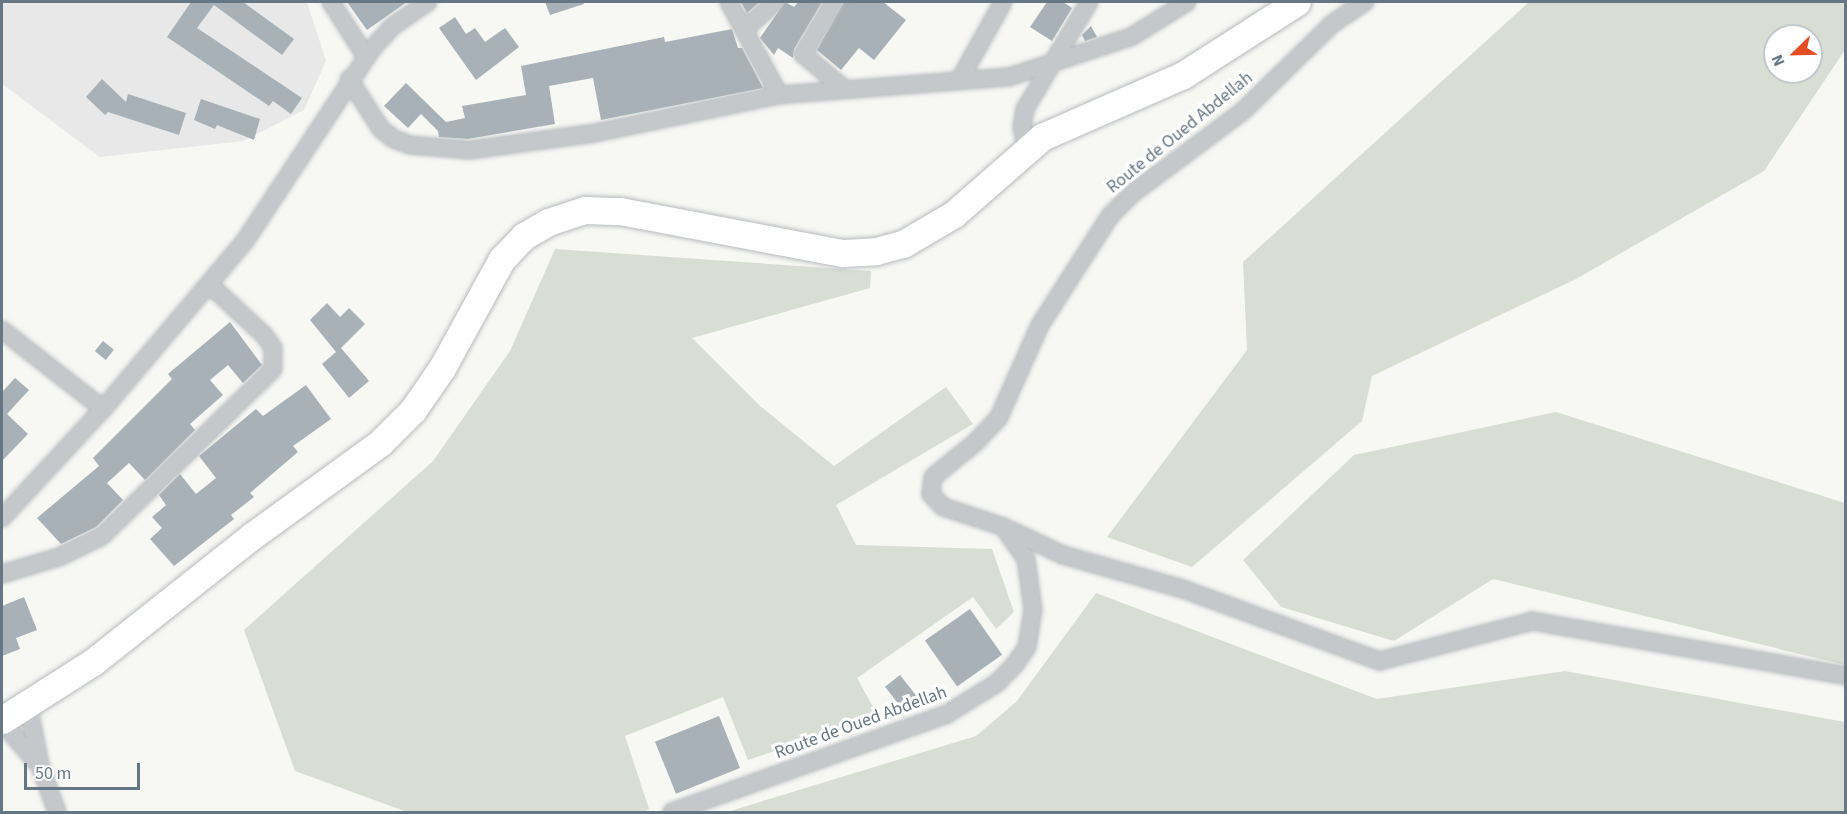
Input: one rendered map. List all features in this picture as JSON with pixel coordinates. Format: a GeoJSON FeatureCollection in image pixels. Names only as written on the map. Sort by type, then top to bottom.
{"type":"FeatureCollection","features":[{"type":"Feature","properties":{"kind":"main road"},"geometry":{"type":"LineString","coordinates":[[2,721],[93,662],[252,536],[380,443],[413,410],[442,368],[502,259],[524,236],[548,222],[585,210],[620,212],[806,248],[843,253],[876,251],[930,230],[1027,148],[1062,125],[1183,75],[1297,2]]}},
{"type":"Feature","properties":{"kind":"street"},"geometry":{"type":"LineString","coordinates":[[331,2],[366,57]]}},
{"type":"Feature","properties":{"kind":"street"},"geometry":{"type":"LineString","coordinates":[[2,518],[103,409],[245,241],[349,79],[366,57],[393,26],[429,2]]}},
{"type":"Feature","properties":{"kind":"street"},"geometry":{"type":"LineString","coordinates":[[729,2],[779,95]]}},
{"type":"Feature","properties":{"kind":"street"},"geometry":{"type":"LineString","coordinates":[[744,30],[775,2]]}},
{"type":"Feature","properties":{"kind":"street"},"geometry":{"type":"LineString","coordinates":[[834,2],[803,54],[843,88]]}},
{"type":"Feature","properties":{"kind":"street"},"geometry":{"type":"LineString","coordinates":[[959,81],[1003,2]]}},
{"type":"Feature","properties":{"kind":"street"},"geometry":{"type":"LineString","coordinates":[[1027,148],[1022,118],[1089,2]]}},
{"type":"Feature","properties":{"kind":"street"},"geometry":{"type":"LineString","coordinates":[[349,79],[381,129],[394,139],[410,145],[470,150],[594,134],[779,95],[843,88],[1009,77],[1131,37],[1187,2]]}},
{"type":"Feature","properties":{"kind":"street","name":"Route de Oued Abdellah"},"geometry":{"type":"LineString","coordinates":[[672,813],[947,714],[998,683],[1027,647],[1034,609],[1026,559],[1004,527],[943,507],[931,494],[930,485],[938,471],[976,442],[999,417],[1040,325],[1110,216],[1133,193],[1243,111],[1332,24],[1365,2]]}},
{"type":"Feature","properties":{"kind":"street"},"geometry":{"type":"LineString","coordinates":[[2,574],[59,557],[102,536],[273,369],[273,348],[265,336],[209,284]]}},
{"type":"Feature","properties":{"kind":"street"},"geometry":{"type":"LineString","coordinates":[[2,330],[103,409]]}},
{"type":"Feature","properties":{"kind":"street"},"geometry":{"type":"LineString","coordinates":[[1004,527],[1063,555],[1180,588],[1380,661],[1532,621],[1845,676]]}},
{"type":"Feature","properties":{"kind":"street"},"geometry":{"type":"LineString","coordinates":[[28,704],[40,765],[57,813]]}},
{"type":"Feature","properties":{"kind":"street"},"geometry":{"type":"LineString","coordinates":[[2,721],[40,765]]}},
{"type":"Feature","properties":{"kind":"shaded area"},"geometry":{"type":"Polygon","coordinates":[[[2,2],[307,2],[326,61],[304,110],[243,141],[100,157],[2,84],[2,2]]]}},
{"type":"Feature","properties":{"kind":"shaded area"},"geometry":{"type":"Polygon","coordinates":[[[1529,2],[1845,2],[1845,50],[1823,83],[1823,24],[1763,24],[1763,84],[1822,84],[1764,171],[1576,279],[1372,376],[1362,421],[1192,567],[1107,537],[1247,350],[1243,262],[1529,2]]]}},
{"type":"Feature","properties":{"kind":"shaded area"},"geometry":{"type":"Polygon","coordinates":[[[555,249],[871,271],[870,288],[692,338],[760,406],[834,466],[946,387],[973,424],[836,505],[856,545],[992,549],[1014,612],[996,629],[973,597],[857,678],[878,716],[748,760],[723,697],[625,736],[649,809],[644,812],[407,812],[295,771],[244,630],[433,461],[510,351],[555,249]]]}},
{"type":"Feature","properties":{"kind":"shaded area"},"geometry":{"type":"Polygon","coordinates":[[[1556,412],[1845,503],[1845,665],[1493,579],[1394,641],[1281,607],[1243,560],[1354,455],[1556,412]]]}},
{"type":"Feature","properties":{"kind":"shaded area"},"geometry":{"type":"Polygon","coordinates":[[[1096,593],[1377,699],[1565,671],[1845,722],[1845,812],[727,812],[976,736],[1017,701],[1096,593]]]}},
{"type":"Feature","properties":{"kind":"building"},"geometry":{"type":"Polygon","coordinates":[[[191,2],[243,2],[294,39],[282,55],[214,5],[197,28],[302,98],[291,114],[273,101],[269,106],[167,37],[191,2]]]}},
{"type":"Feature","properties":{"kind":"building"},"geometry":{"type":"Polygon","coordinates":[[[347,2],[407,2],[367,30],[347,2]]]}},
{"type":"Feature","properties":{"kind":"building"},"geometry":{"type":"Polygon","coordinates":[[[545,2],[583,2],[584,4],[550,15],[545,2]]]}},
{"type":"Feature","properties":{"kind":"building"},"geometry":{"type":"Polygon","coordinates":[[[741,2],[760,2],[747,13],[741,2]]]}},
{"type":"Feature","properties":{"kind":"building"},"geometry":{"type":"Polygon","coordinates":[[[785,2],[794,7],[798,2],[822,2],[794,49],[793,58],[778,48],[774,55],[760,38],[785,2]]]}},
{"type":"Feature","properties":{"kind":"building"},"geometry":{"type":"Polygon","coordinates":[[[844,2],[883,2],[906,20],[874,60],[859,48],[841,70],[817,50],[844,2]]]}},
{"type":"Feature","properties":{"kind":"building"},"geometry":{"type":"Polygon","coordinates":[[[1047,2],[1063,2],[1072,8],[1052,41],[1030,27],[1047,2]]]}},
{"type":"Feature","properties":{"kind":"building"},"geometry":{"type":"Polygon","coordinates":[[[455,17],[466,34],[475,28],[485,42],[505,28],[519,47],[476,80],[439,28],[455,17]]]}},
{"type":"Feature","properties":{"kind":"building"},"geometry":{"type":"Polygon","coordinates":[[[1091,26],[1097,37],[1085,41],[1082,35],[1091,26]]]}},
{"type":"Feature","properties":{"kind":"building"},"geometry":{"type":"Polygon","coordinates":[[[732,29],[738,48],[742,48],[763,88],[601,120],[593,78],[549,86],[555,124],[468,139],[439,137],[438,131],[421,114],[408,128],[384,106],[406,83],[446,122],[465,118],[462,106],[526,95],[521,66],[664,37],[665,42],[732,29]]]}},
{"type":"Feature","properties":{"kind":"building"},"geometry":{"type":"Polygon","coordinates":[[[102,79],[126,102],[128,94],[186,113],[179,135],[108,112],[105,115],[86,97],[102,79]]]}},
{"type":"Feature","properties":{"kind":"building"},"geometry":{"type":"Polygon","coordinates":[[[201,99],[260,119],[254,140],[217,125],[215,129],[194,120],[201,99]]]}},
{"type":"Feature","properties":{"kind":"building"},"geometry":{"type":"Polygon","coordinates":[[[327,303],[340,317],[349,308],[365,324],[341,348],[369,381],[349,398],[322,364],[336,352],[310,320],[327,303]]]}},
{"type":"Feature","properties":{"kind":"building"},"geometry":{"type":"Polygon","coordinates":[[[230,322],[262,365],[243,383],[228,365],[210,380],[223,395],[190,424],[195,430],[145,480],[129,463],[107,483],[123,500],[96,527],[61,544],[37,518],[99,466],[93,458],[172,379],[168,374],[230,322]]]}},
{"type":"Feature","properties":{"kind":"building"},"geometry":{"type":"Polygon","coordinates":[[[103,341],[114,350],[106,360],[95,351],[103,341]]]}},
{"type":"Feature","properties":{"kind":"building"},"geometry":{"type":"Polygon","coordinates":[[[15,378],[29,390],[7,414],[28,434],[2,461],[2,392],[15,378]]]}},
{"type":"Feature","properties":{"kind":"building"},"geometry":{"type":"Polygon","coordinates":[[[306,385],[331,419],[293,446],[298,452],[250,493],[254,497],[231,515],[234,519],[174,566],[150,539],[162,528],[152,517],[166,505],[159,495],[180,474],[196,494],[216,478],[199,456],[256,409],[263,416],[306,385]]]}},
{"type":"Feature","properties":{"kind":"building"},"geometry":{"type":"Polygon","coordinates":[[[24,597],[37,630],[16,638],[20,649],[2,656],[2,606],[24,597]]]}},
{"type":"Feature","properties":{"kind":"building"},"geometry":{"type":"Polygon","coordinates":[[[970,609],[1002,655],[957,686],[925,641],[970,609]]]}},
{"type":"Feature","properties":{"kind":"building"},"geometry":{"type":"Polygon","coordinates":[[[900,675],[918,698],[903,710],[885,687],[900,675]]]}},
{"type":"Feature","properties":{"kind":"building"},"geometry":{"type":"Polygon","coordinates":[[[719,716],[740,768],[676,794],[655,742],[719,716]]]}}]}
